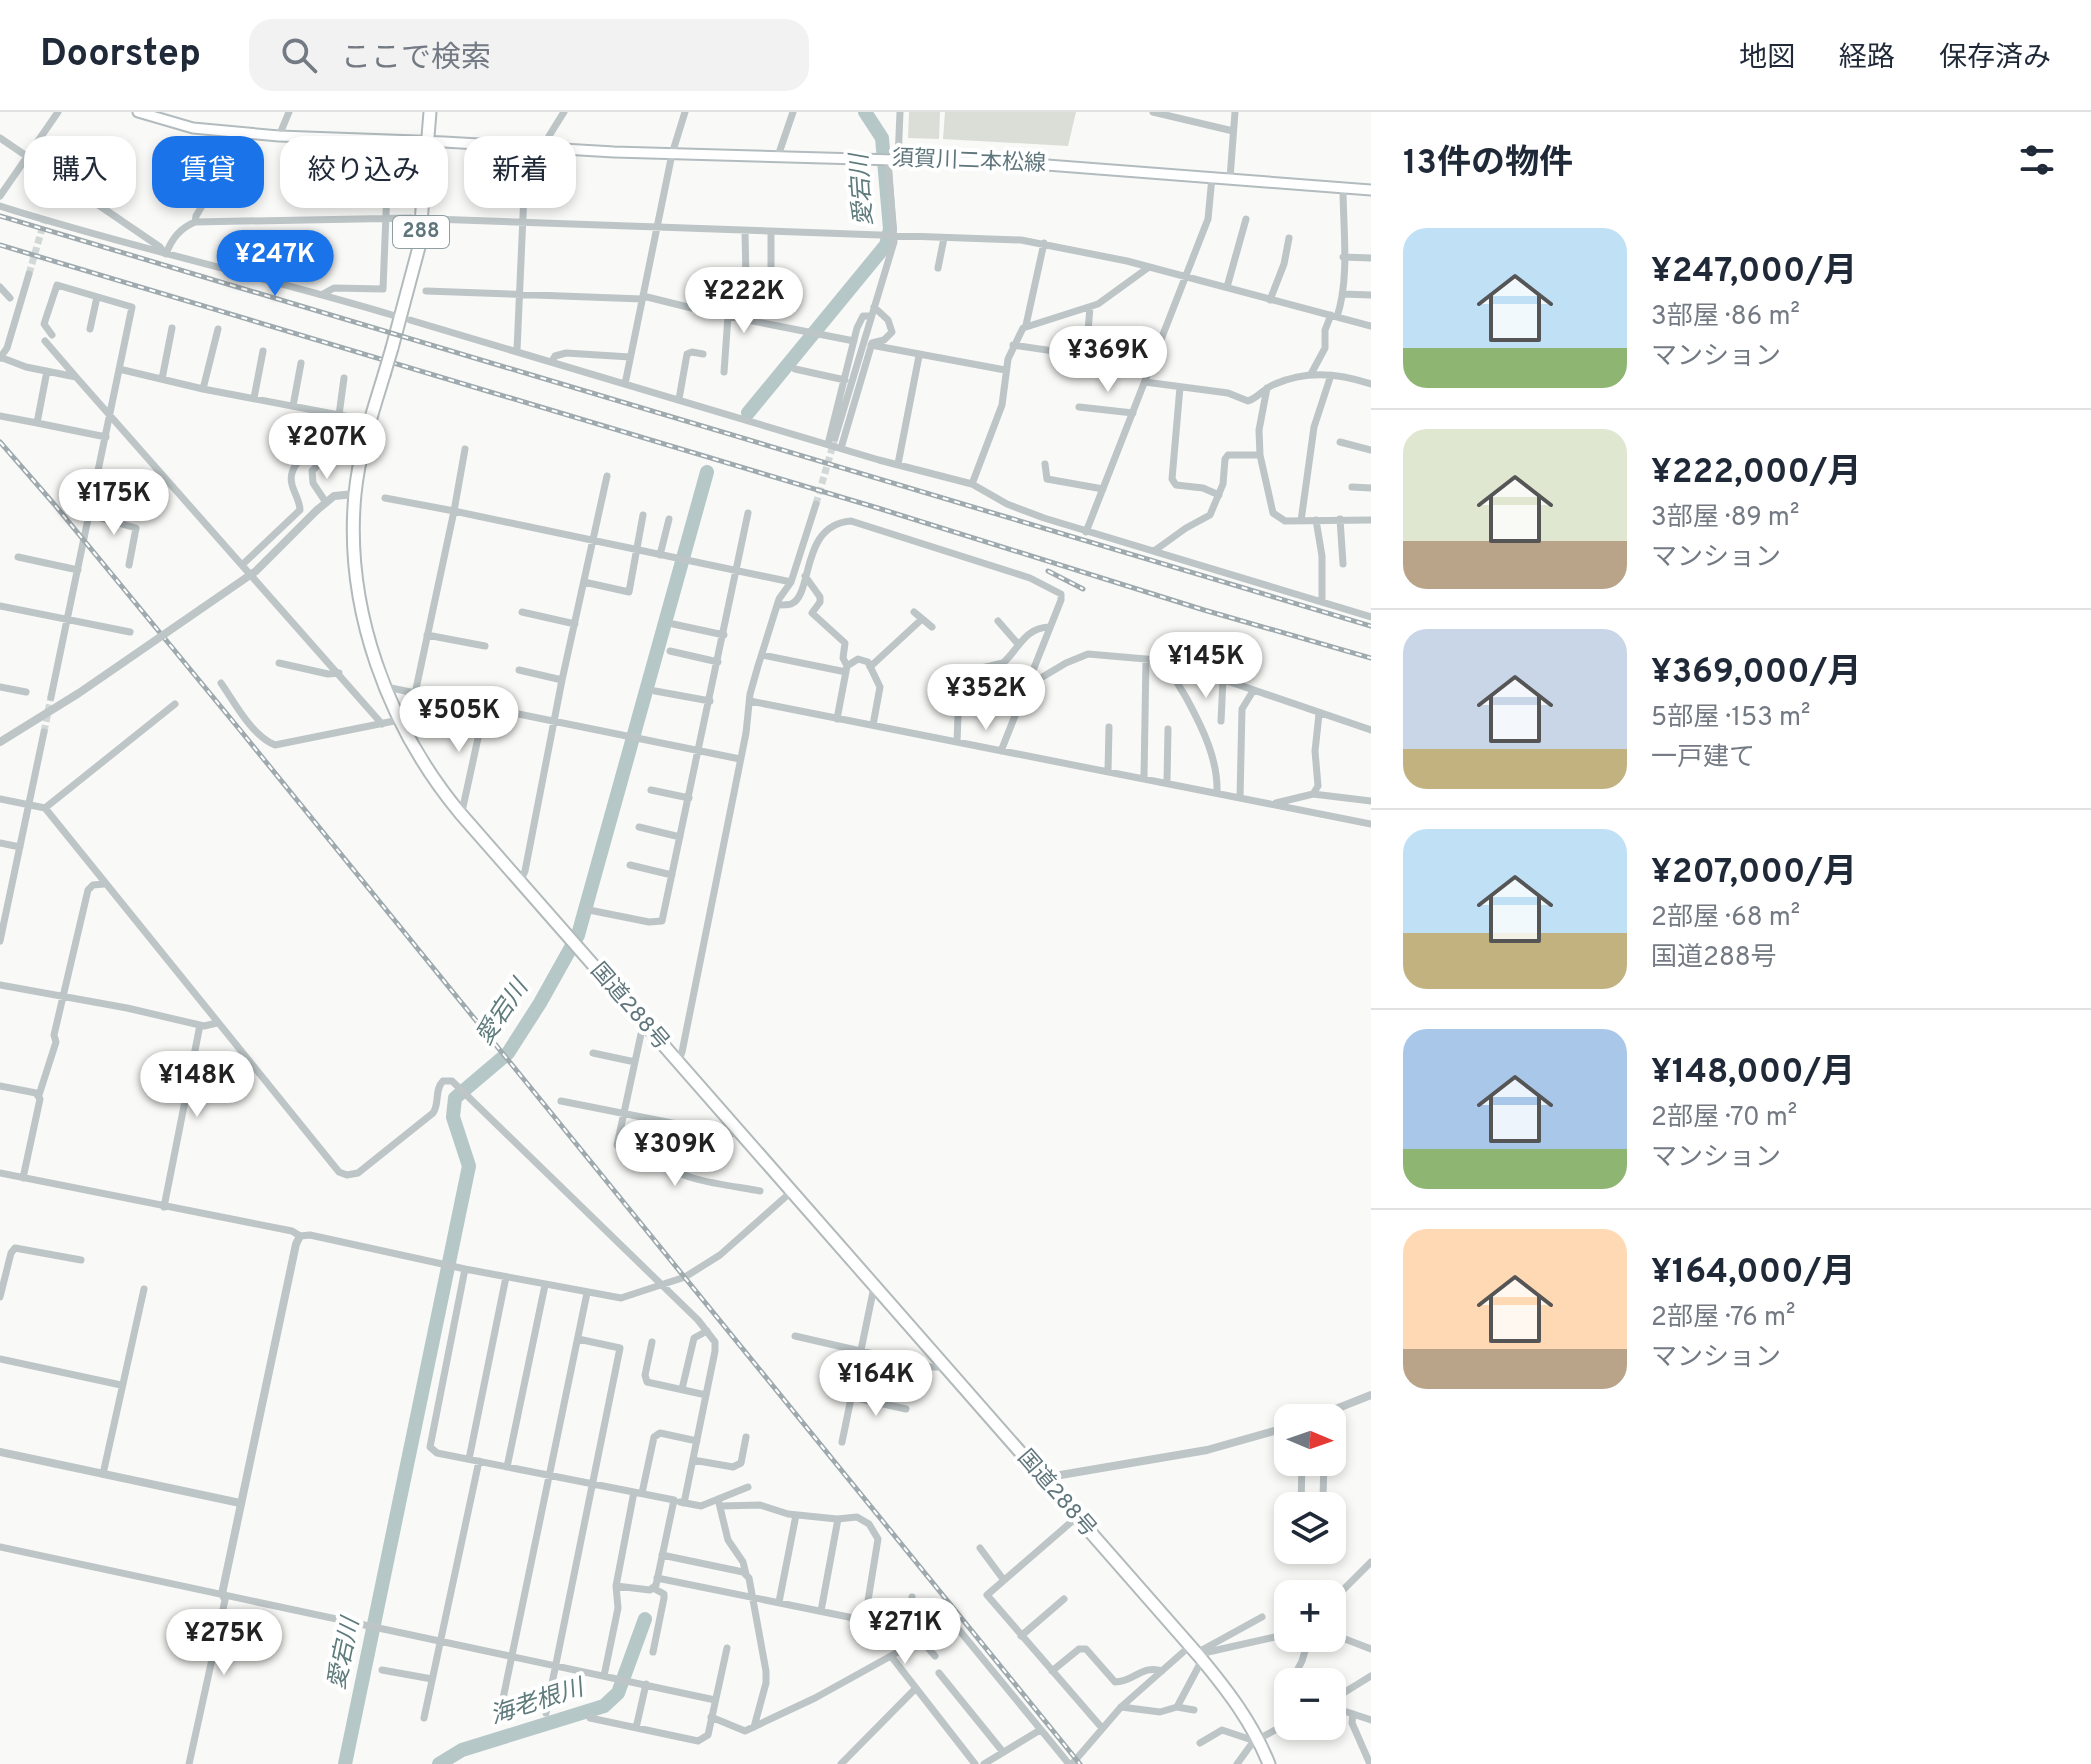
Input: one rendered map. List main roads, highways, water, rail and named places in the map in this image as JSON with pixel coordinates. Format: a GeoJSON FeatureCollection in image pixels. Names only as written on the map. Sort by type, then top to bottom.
{"type":"FeatureCollection","features":[{"type":"Feature","properties":{"kind":"highway","name":"国道288号"},"geometry":{"type":"LineString","coordinates":[[428,136],[430,112]]}},
{"type":"Feature","properties":{"kind":"highway","name":"国道288号"},"geometry":{"type":"LineString","coordinates":[[422,208],[419,247],[363,446],[355,494],[355,563],[367,631],[385,686],[405,732],[429,774],[460,813],[1197,1654],[1236,1701],[1269,1764]]}},
{"type":"Feature","properties":{"kind":"main road","name":"須賀川二本松線"},"geometry":{"type":"LineString","coordinates":[[138,112],[193,128],[280,136]]}},
{"type":"Feature","properties":{"kind":"main road","name":"須賀川二本松線"},"geometry":{"type":"LineString","coordinates":[[448,143],[526,149],[1048,164],[1371,190]]}},
{"type":"Feature","properties":{"kind":"waterway","name":"愛宕川"},"geometry":{"type":"LineString","coordinates":[[748,413],[886,245],[890,229],[882,138],[865,112]]}},
{"type":"Feature","properties":{"kind":"waterway","name":"愛宕川"},"geometry":{"type":"LineString","coordinates":[[345,1764],[469,1166],[453,1117],[455,1098],[508,1053],[578,935],[707,472]]}},
{"type":"Feature","properties":{"kind":"waterway","name":"海老根川"},"geometry":{"type":"LineString","coordinates":[[439,1764],[462,1750],[604,1706],[618,1693],[645,1619]]}},
{"type":"Feature","properties":{"kind":"tunnel"},"geometry":{"type":"LineString","coordinates":[[29,274],[44,222]]}},
{"type":"Feature","properties":{"kind":"tunnel"},"geometry":{"type":"LineString","coordinates":[[816,504],[835,438]]}},
{"type":"Feature","properties":{"kind":"tunnel"},"geometry":{"type":"LineString","coordinates":[[44,732],[51,697]]}},
{"type":"Feature","properties":{"kind":"railway"},"geometry":{"type":"LineString","coordinates":[[0,216],[1371,626]]}},
{"type":"Feature","properties":{"kind":"railway"},"geometry":{"type":"LineString","coordinates":[[0,245],[1371,658]]}},
{"type":"Feature","properties":{"kind":"railway"},"geometry":{"type":"LineString","coordinates":[[0,442],[240,730],[1080,1764]]}},
{"type":"Feature","properties":{"kind":"railway"},"geometry":{"type":"LineString","coordinates":[[1048,571],[1083,589]]}}]}
